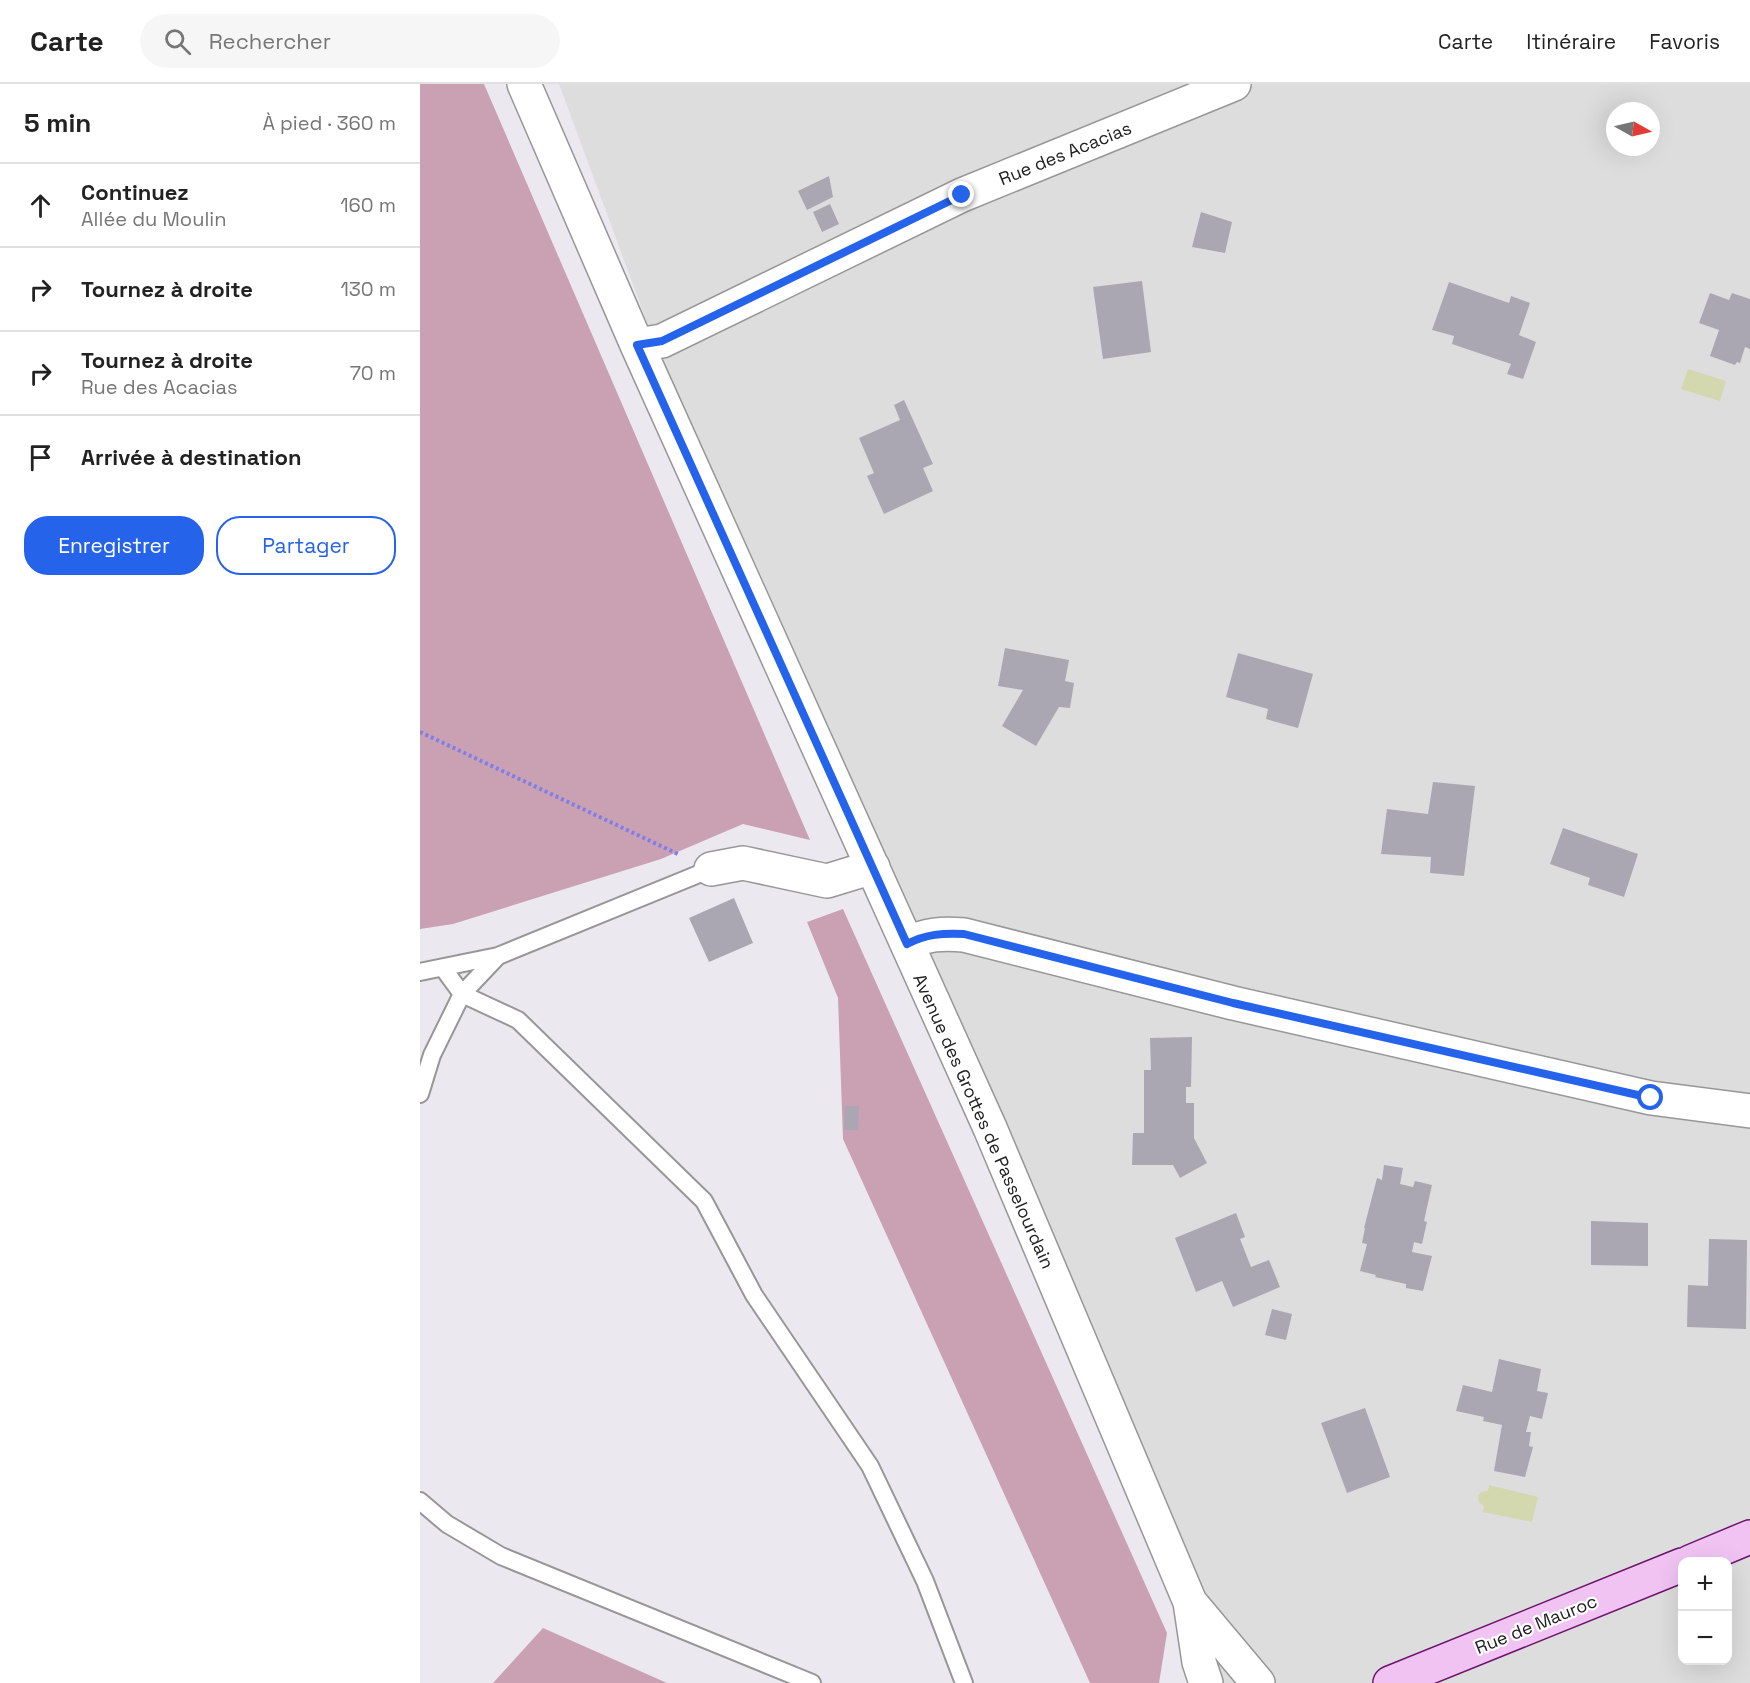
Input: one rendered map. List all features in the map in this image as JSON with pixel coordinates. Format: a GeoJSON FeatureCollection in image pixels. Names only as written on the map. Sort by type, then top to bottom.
{"type":"FeatureCollection","features":[{"type":"Feature","properties":{"kind":"street","name":"Avenue des Grottes de Passelourdain"},"geometry":{"type":"LineString","coordinates":[[524,84],[637,345],[990,1128],[1190,1602],[1200,1676]]}},
{"type":"Feature","properties":{"kind":"street","name":"Rue des Acacias"},"geometry":{"type":"LineString","coordinates":[[637,345],[662,341],[962,195],[1234,84]]}},
{"type":"Feature","properties":{"kind":"street"},"geometry":{"type":"LineString","coordinates":[[711,869],[743,863],[826,881],[873,867]]}},
{"type":"Feature","properties":{"kind":"street"},"geometry":{"type":"LineString","coordinates":[[907,944],[919,937],[942,933],[964,934],[1233,1003],[1640,1095],[1750,1111]]}},
{"type":"Feature","properties":{"kind":"street"},"geometry":{"type":"LineString","coordinates":[[1702,1557],[1750,1537]]}},
{"type":"Feature","properties":{"kind":"street","name":"Rue de Mauroc"},"geometry":{"type":"LineString","coordinates":[[1390,1683],[1678,1566]]}},
{"type":"Feature","properties":{"kind":"street","name":"Avenue des Grottes de Passelourdain"},"geometry":{"type":"LineString","coordinates":[[1190,1602],[1258,1683]]}},
{"type":"Feature","properties":{"kind":"lane"},"geometry":{"type":"LineString","coordinates":[[420,972],[498,956],[711,869]]}},
{"type":"Feature","properties":{"kind":"lane"},"geometry":{"type":"LineString","coordinates":[[420,1094],[432,1054],[462,994],[498,956]]}},
{"type":"Feature","properties":{"kind":"lane"},"geometry":{"type":"LineString","coordinates":[[442,968],[462,994],[518,1020],[704,1201],[754,1294],[870,1466],[925,1581],[964,1683]]}},
{"type":"Feature","properties":{"kind":"lane"},"geometry":{"type":"LineString","coordinates":[[420,1501],[447,1524],[501,1556],[812,1683]]}},
{"type":"Feature","properties":{"kind":"path"},"geometry":{"type":"LineString","coordinates":[[420,732],[711,869]]}},
{"type":"Feature","properties":{"kind":"shaded area"},"geometry":{"type":"Polygon","coordinates":[[[420,84],[484,84],[810,840],[743,824],[661,859],[453,924],[420,929],[420,84]]]}},
{"type":"Feature","properties":{"kind":"shaded area"},"geometry":{"type":"Polygon","coordinates":[[[559,84],[1750,84],[1750,1683],[1195,1683],[1199,1662],[655,344],[559,84]]]}},
{"type":"Feature","properties":{"kind":"shaded area"},"geometry":{"type":"Polygon","coordinates":[[[1688,369],[1726,381],[1720,401],[1681,389],[1688,369]]]}},
{"type":"Feature","properties":{"kind":"shaded area"},"geometry":{"type":"Polygon","coordinates":[[[843,909],[1167,1633],[1159,1683],[1090,1683],[843,1139],[838,998],[807,922],[843,909]]]}},
{"type":"Feature","properties":{"kind":"shaded area"},"geometry":{"type":"Polygon","coordinates":[[[1489,1485],[1538,1497],[1532,1522],[1483,1512],[1484,1506],[1479,1502],[1478,1496],[1481,1492],[1488,1491],[1489,1485]]]}},
{"type":"Feature","properties":{"kind":"shaded area"},"geometry":{"type":"Polygon","coordinates":[[[543,1628],[667,1683],[493,1683],[543,1628]]]}},
{"type":"Feature","properties":{"kind":"building"},"geometry":{"type":"Polygon","coordinates":[[[829,176],[833,197],[807,210],[798,191],[829,176]]]}},
{"type":"Feature","properties":{"kind":"building"},"geometry":{"type":"Polygon","coordinates":[[[830,204],[839,224],[822,232],[813,212],[830,204]]]}},
{"type":"Feature","properties":{"kind":"building"},"geometry":{"type":"Polygon","coordinates":[[[1201,212],[1232,222],[1225,253],[1192,247],[1201,212]]]}},
{"type":"Feature","properties":{"kind":"building"},"geometry":{"type":"Polygon","coordinates":[[[1142,281],[1151,352],[1103,359],[1093,287],[1142,281]]]}},
{"type":"Feature","properties":{"kind":"building"},"geometry":{"type":"Polygon","coordinates":[[[1449,282],[1509,303],[1511,296],[1530,303],[1519,335],[1536,342],[1523,379],[1507,374],[1511,364],[1452,344],[1454,336],[1432,330],[1449,282]]]}},
{"type":"Feature","properties":{"kind":"building"},"geometry":{"type":"Polygon","coordinates":[[[1710,293],[1729,300],[1732,293],[1750,299],[1750,349],[1745,347],[1740,363],[1737,362],[1735,365],[1710,356],[1719,330],[1699,323],[1710,293]]]}},
{"type":"Feature","properties":{"kind":"building"},"geometry":{"type":"Polygon","coordinates":[[[904,400],[933,464],[923,468],[933,491],[884,514],[867,476],[874,473],[859,438],[900,420],[894,405],[904,400]]]}},
{"type":"Feature","properties":{"kind":"building"},"geometry":{"type":"Polygon","coordinates":[[[1005,648],[1069,660],[1065,681],[1074,683],[1070,708],[1059,707],[1036,746],[1002,726],[1023,690],[998,686],[1005,648]]]}},
{"type":"Feature","properties":{"kind":"building"},"geometry":{"type":"Polygon","coordinates":[[[1238,653],[1313,674],[1298,728],[1266,719],[1268,709],[1226,697],[1238,653]]]}},
{"type":"Feature","properties":{"kind":"building"},"geometry":{"type":"Polygon","coordinates":[[[1433,782],[1475,786],[1464,876],[1430,873],[1431,857],[1381,854],[1387,809],[1428,814],[1433,782]]]}},
{"type":"Feature","properties":{"kind":"building"},"geometry":{"type":"Polygon","coordinates":[[[1563,828],[1638,854],[1624,897],[1588,885],[1590,878],[1550,864],[1563,828]]]}},
{"type":"Feature","properties":{"kind":"building"},"geometry":{"type":"Polygon","coordinates":[[[734,898],[753,943],[709,962],[689,918],[734,898]]]}},
{"type":"Feature","properties":{"kind":"building"},"geometry":{"type":"Polygon","coordinates":[[[1192,1037],[1191,1087],[1186,1087],[1186,1103],[1194,1103],[1194,1138],[1207,1163],[1180,1178],[1173,1165],[1132,1165],[1133,1133],[1144,1133],[1144,1070],[1151,1070],[1150,1038],[1192,1037]]]}},
{"type":"Feature","properties":{"kind":"building"},"geometry":{"type":"Polygon","coordinates":[[[845,1106],[859,1106],[858,1130],[844,1130],[845,1106]]]}},
{"type":"Feature","properties":{"kind":"building"},"geometry":{"type":"Polygon","coordinates":[[[1384,1165],[1403,1168],[1400,1184],[1413,1187],[1415,1181],[1432,1185],[1424,1221],[1427,1222],[1422,1244],[1414,1242],[1412,1252],[1432,1256],[1423,1291],[1406,1288],[1406,1284],[1360,1271],[1367,1244],[1362,1243],[1364,1228],[1377,1178],[1382,1180],[1384,1165]]]}},
{"type":"Feature","properties":{"kind":"building"},"geometry":{"type":"Polygon","coordinates":[[[1236,1213],[1245,1237],[1240,1239],[1251,1267],[1269,1260],[1280,1287],[1233,1307],[1222,1281],[1196,1292],[1175,1238],[1236,1213]]]}},
{"type":"Feature","properties":{"kind":"building"},"geometry":{"type":"Polygon","coordinates":[[[1591,1221],[1648,1223],[1648,1266],[1591,1265],[1591,1221]]]}},
{"type":"Feature","properties":{"kind":"building"},"geometry":{"type":"Polygon","coordinates":[[[1709,1239],[1747,1240],[1746,1329],[1687,1327],[1688,1285],[1708,1286],[1709,1239]]]}},
{"type":"Feature","properties":{"kind":"building"},"geometry":{"type":"Polygon","coordinates":[[[1272,1309],[1292,1314],[1286,1340],[1265,1335],[1272,1309]]]}},
{"type":"Feature","properties":{"kind":"building"},"geometry":{"type":"Polygon","coordinates":[[[1499,1359],[1541,1369],[1537,1391],[1548,1393],[1542,1419],[1530,1416],[1526,1432],[1531,1432],[1529,1446],[1533,1447],[1525,1477],[1494,1471],[1502,1425],[1483,1421],[1484,1417],[1456,1411],[1463,1385],[1492,1392],[1499,1359]]]}},
{"type":"Feature","properties":{"kind":"building"},"geometry":{"type":"Polygon","coordinates":[[[1365,1408],[1390,1477],[1347,1493],[1321,1423],[1365,1408]]]}},
{"type":"Feature","properties":{"kind":"route"},"geometry":{"type":"LineString","coordinates":[[962,195],[662,341],[637,345],[907,944],[919,937],[942,933],[964,934],[1233,1003],[1651,1098]]}}]}
